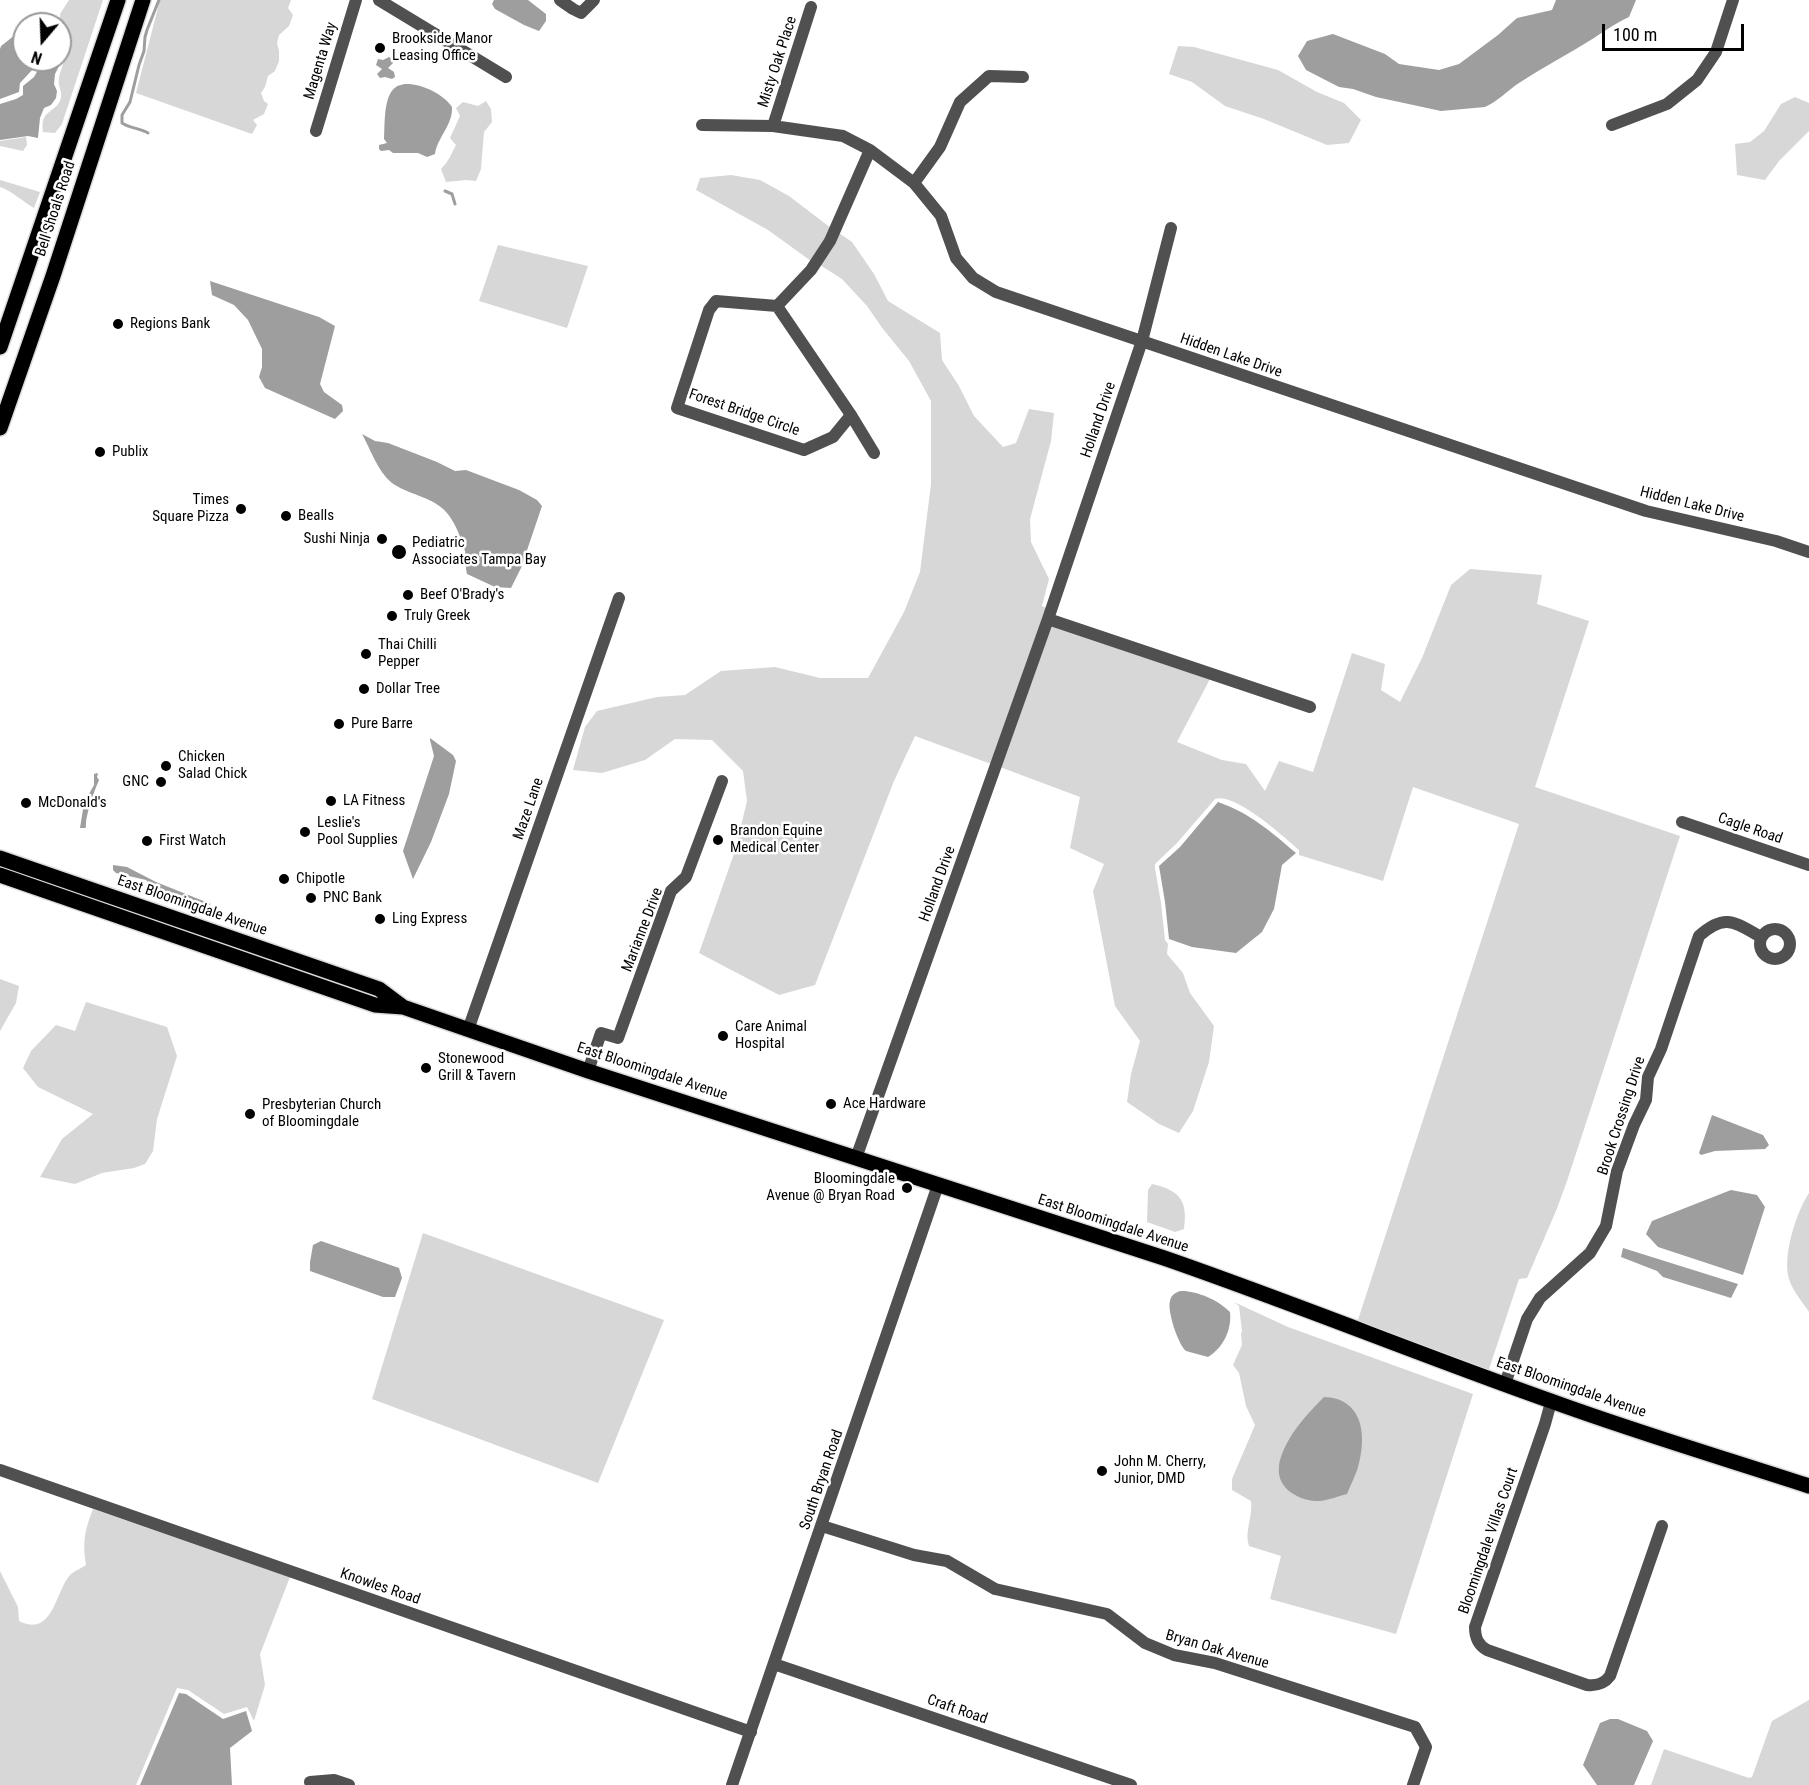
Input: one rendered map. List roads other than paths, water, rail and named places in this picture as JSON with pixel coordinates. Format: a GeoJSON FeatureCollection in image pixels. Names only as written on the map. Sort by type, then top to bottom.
{"type":"FeatureCollection","features":[{"type":"Feature","properties":{"kind":"main road","name":"Bell Shoals Road"},"geometry":{"type":"LineString","coordinates":[[0,347],[118,0]]}},
{"type":"Feature","properties":{"kind":"main road","name":"Bell Shoals Road"},"geometry":{"type":"LineString","coordinates":[[0,428],[60,255],[143,0]]}},
{"type":"Feature","properties":{"kind":"main road","name":"East Bloomingdale Avenue"},"geometry":{"type":"LineString","coordinates":[[0,858],[380,990],[403,1007]]}},
{"type":"Feature","properties":{"kind":"main road","name":"East Bloomingdale Avenue"},"geometry":{"type":"LineString","coordinates":[[0,875],[375,1005],[403,1007],[588,1071],[1164,1258],[1551,1402],[1809,1486]]}},
{"type":"Feature","properties":{"kind":"street","name":"Magenta Way"},"geometry":{"type":"LineString","coordinates":[[316,131],[356,0]]}},
{"type":"Feature","properties":{"kind":"street"},"geometry":{"type":"LineString","coordinates":[[379,0],[506,78]]}},
{"type":"Feature","properties":{"kind":"street"},"geometry":{"type":"LineString","coordinates":[[560,0],[581,13],[594,0]]}},
{"type":"Feature","properties":{"kind":"street"},"geometry":{"type":"LineString","coordinates":[[1612,125],[1667,104],[1697,80],[1716,52],[1733,0]]}},
{"type":"Feature","properties":{"kind":"street","name":"Misty Oak Place"},"geometry":{"type":"LineString","coordinates":[[773,126],[811,7]]}},
{"type":"Feature","properties":{"kind":"street"},"geometry":{"type":"LineString","coordinates":[[914,183],[940,147],[960,102],[989,76],[1023,77]]}},
{"type":"Feature","properties":{"kind":"street","name":"Hidden Lake Drive"},"geometry":{"type":"LineString","coordinates":[[702,125],[773,126],[843,136],[870,150],[914,183],[941,216],[956,258],[973,278],[996,292],[1646,511],[1776,541],[1809,552]]}},
{"type":"Feature","properties":{"kind":"street"},"geometry":{"type":"LineString","coordinates":[[870,150],[830,241],[811,270],[777,306],[874,453]]}},
{"type":"Feature","properties":{"kind":"street","name":"Holland Drive"},"geometry":{"type":"LineString","coordinates":[[856,1158],[1048,619],[1142,341],[1171,228]]}},
{"type":"Feature","properties":{"kind":"street","name":"Forest Bridge Circle"},"geometry":{"type":"LineString","coordinates":[[777,306],[716,301],[709,310],[677,408],[804,450],[833,438],[851,415]]}},
{"type":"Feature","properties":{"kind":"street","name":"Maze Lane"},"geometry":{"type":"LineString","coordinates":[[468,1029],[619,598]]}},
{"type":"Feature","properties":{"kind":"street"},"geometry":{"type":"LineString","coordinates":[[1048,619],[1310,707]]}},
{"type":"Feature","properties":{"kind":"street","name":"Marianne Drive"},"geometry":{"type":"LineString","coordinates":[[588,1071],[601,1033],[618,1038],[671,891],[686,877],[722,781]]}},
{"type":"Feature","properties":{"kind":"street","name":"Cagle Road"},"geometry":{"type":"LineString","coordinates":[[1682,822],[1809,865]]}},
{"type":"Feature","properties":{"kind":"street","name":"Brook Crossing Drive"},"geometry":{"type":"LineString","coordinates":[[1505,1384],[1527,1318],[1540,1298],[1590,1253],[1606,1226],[1617,1171],[1646,1100],[1648,1077],[1661,1049],[1699,936],[1712,925],[1729,921],[1761,937]]}},
{"type":"Feature","properties":{"kind":"street","name":"South Bryan Road"},"geometry":{"type":"LineString","coordinates":[[732,1785],[938,1185]]}},
{"type":"Feature","properties":{"kind":"street","name":"Bloomingdale Villas Court"},"geometry":{"type":"LineString","coordinates":[[1551,1402],[1475,1627],[1475,1634],[1481,1647],[1587,1685],[1606,1681],[1610,1676],[1662,1526]]}},
{"type":"Feature","properties":{"kind":"street","name":"Knowles Road"},"geometry":{"type":"LineString","coordinates":[[0,1470],[751,1732]]}},
{"type":"Feature","properties":{"kind":"street","name":"Bryan Oak Avenue"},"geometry":{"type":"LineString","coordinates":[[822,1526],[914,1555],[948,1561],[995,1588],[1107,1614],[1145,1643],[1174,1655],[1215,1663],[1415,1727],[1426,1747],[1413,1785]]}},
{"type":"Feature","properties":{"kind":"street","name":"Craft Road"},"geometry":{"type":"LineString","coordinates":[[774,1664],[1131,1785]]}},
{"type":"Feature","properties":{"kind":"street"},"geometry":{"type":"LineString","coordinates":[[310,1782],[334,1780],[350,1785]]}},
{"type":"Feature","properties":{"kind":"waterway"},"geometry":{"type":"LineString","coordinates":[[148,133],[122,123],[122,115],[130,102],[144,51],[145,37],[159,0]]}},
{"type":"Feature","properties":{"kind":"waterway"},"geometry":{"type":"LineString","coordinates":[[445,191],[452,194],[455,204]]}},
{"type":"Feature","properties":{"kind":"place","name":"Brookside Manor Leasing Office"},"geometry":{"type":"Point","coordinates":[380,48]}},
{"type":"Feature","properties":{"kind":"place","name":"Regions Bank"},"geometry":{"type":"Point","coordinates":[118,324]}},
{"type":"Feature","properties":{"kind":"place","name":"Publix"},"geometry":{"type":"Point","coordinates":[100,452]}},
{"type":"Feature","properties":{"kind":"place","name":"Times Square Pizza"},"geometry":{"type":"Point","coordinates":[241,509]}},
{"type":"Feature","properties":{"kind":"place","name":"Bealls"},"geometry":{"type":"Point","coordinates":[286,516]}},
{"type":"Feature","properties":{"kind":"place","name":"Sushi Ninja"},"geometry":{"type":"Point","coordinates":[382,539]}},
{"type":"Feature","properties":{"kind":"place","name":"Pediatric Associates Tampa Bay"},"geometry":{"type":"Point","coordinates":[399,552]}},
{"type":"Feature","properties":{"kind":"place","name":"Beef O'Brady's"},"geometry":{"type":"Point","coordinates":[408,595]}},
{"type":"Feature","properties":{"kind":"place","name":"Truly Greek"},"geometry":{"type":"Point","coordinates":[392,616]}},
{"type":"Feature","properties":{"kind":"place","name":"Thai Chilli Pepper"},"geometry":{"type":"Point","coordinates":[366,654]}},
{"type":"Feature","properties":{"kind":"place","name":"Dollar Tree"},"geometry":{"type":"Point","coordinates":[364,689]}},
{"type":"Feature","properties":{"kind":"place","name":"Pure Barre"},"geometry":{"type":"Point","coordinates":[339,724]}},
{"type":"Feature","properties":{"kind":"place","name":"Chicken Salad Chick"},"geometry":{"type":"Point","coordinates":[166,766]}},
{"type":"Feature","properties":{"kind":"place","name":"GNC"},"geometry":{"type":"Point","coordinates":[161,782]}},
{"type":"Feature","properties":{"kind":"place","name":"LA Fitness"},"geometry":{"type":"Point","coordinates":[331,801]}},
{"type":"Feature","properties":{"kind":"place","name":"McDonald's"},"geometry":{"type":"Point","coordinates":[26,803]}},
{"type":"Feature","properties":{"kind":"place","name":"Leslie's Pool Supplies"},"geometry":{"type":"Point","coordinates":[305,832]}},
{"type":"Feature","properties":{"kind":"place","name":"Brandon Equine Medical Center"},"geometry":{"type":"Point","coordinates":[718,840]}},
{"type":"Feature","properties":{"kind":"place","name":"First Watch"},"geometry":{"type":"Point","coordinates":[147,841]}},
{"type":"Feature","properties":{"kind":"place","name":"Chipotle"},"geometry":{"type":"Point","coordinates":[284,879]}},
{"type":"Feature","properties":{"kind":"place","name":"PNC Bank"},"geometry":{"type":"Point","coordinates":[311,898]}},
{"type":"Feature","properties":{"kind":"place","name":"Ling Express"},"geometry":{"type":"Point","coordinates":[380,919]}},
{"type":"Feature","properties":{"kind":"place","name":"Care Animal Hospital"},"geometry":{"type":"Point","coordinates":[723,1036]}},
{"type":"Feature","properties":{"kind":"place","name":"Stonewood Grill & Tavern"},"geometry":{"type":"Point","coordinates":[426,1068]}},
{"type":"Feature","properties":{"kind":"place","name":"Ace Hardware"},"geometry":{"type":"Point","coordinates":[831,1104]}},
{"type":"Feature","properties":{"kind":"place","name":"Presbyterian Church of Bloomingdale"},"geometry":{"type":"Point","coordinates":[250,1114]}},
{"type":"Feature","properties":{"kind":"place","name":"Bloomingdale Avenue @ Bryan Road"},"geometry":{"type":"Point","coordinates":[907,1188]}},
{"type":"Feature","properties":{"kind":"place","name":"John M. Cherry, Junior, DMD"},"geometry":{"type":"Point","coordinates":[1102,1471]}}]}
